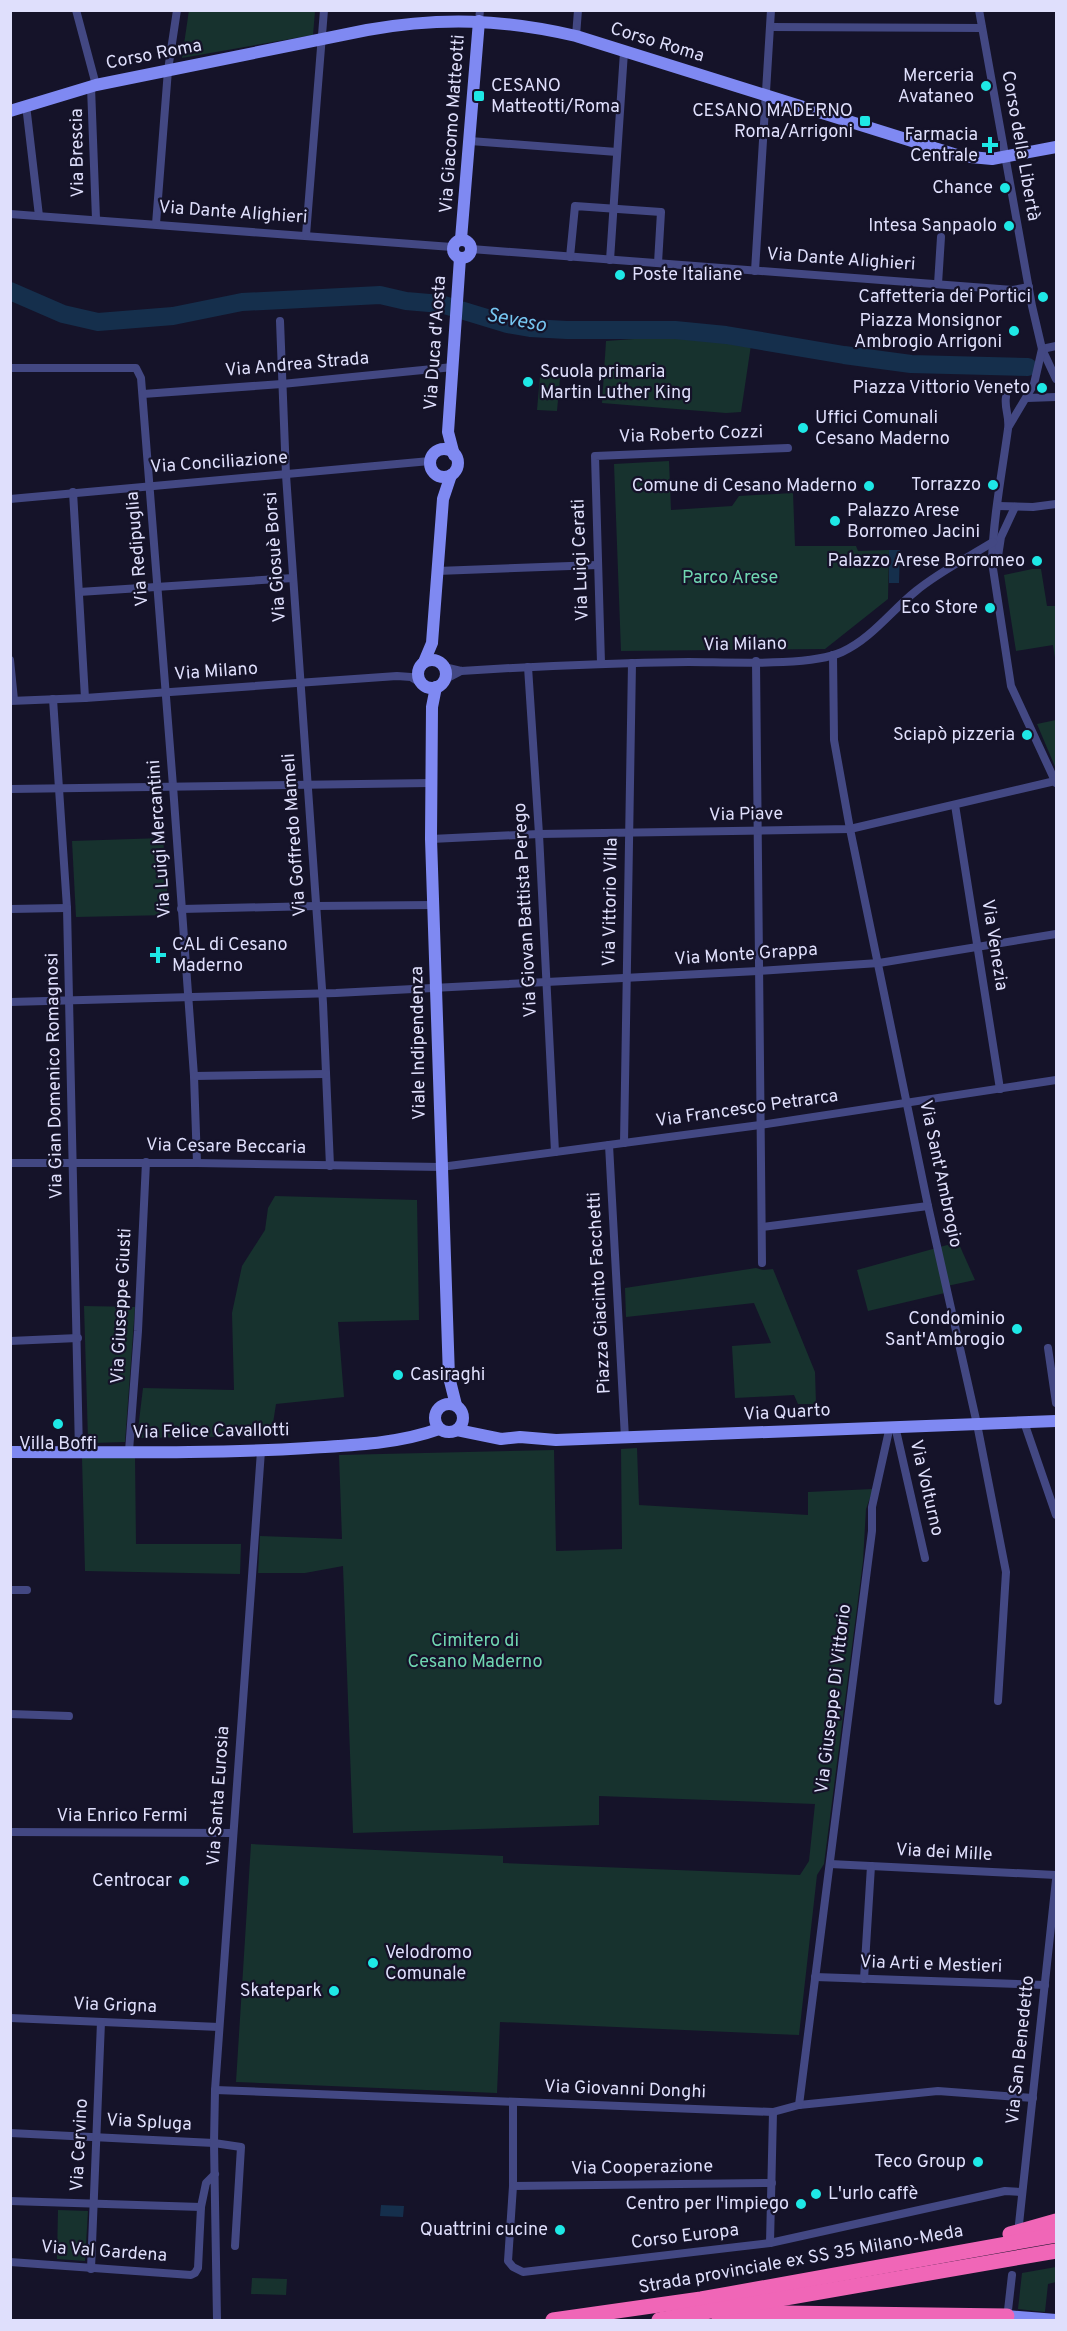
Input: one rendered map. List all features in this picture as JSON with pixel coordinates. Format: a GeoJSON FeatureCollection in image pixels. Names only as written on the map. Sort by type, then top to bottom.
{"type":"FeatureCollection","features":[{"type":"Feature","properties":{"kind":"highway","name":"Strada provinciale ex SS 35 Milano-Meda"},"geometry":{"type":"LineString","coordinates":[[553,2320],[701,2299],[932,2258],[1051,2229]]}},
{"type":"Feature","properties":{"kind":"highway","name":"Strada provinciale ex SS 35 Milano-Meda"},"geometry":{"type":"LineString","coordinates":[[659,2320],[1049,2253]]}},
{"type":"Feature","properties":{"kind":"highway"},"geometry":{"type":"LineString","coordinates":[[707,2320],[782,2313],[1007,2318]]}},
{"type":"Feature","properties":{"kind":"street","name":"Via Brescia"},"geometry":{"type":"LineString","coordinates":[[76,10],[94,86],[96,219]]}},
{"type":"Feature","properties":{"kind":"street"},"geometry":{"type":"LineString","coordinates":[[156,224],[168,70],[177,10]]}},
{"type":"Feature","properties":{"kind":"street"},"geometry":{"type":"LineString","coordinates":[[306,235],[324,10]]}},
{"type":"Feature","properties":{"kind":"street"},"geometry":{"type":"LineString","coordinates":[[576,36],[578,10]]}},
{"type":"Feature","properties":{"kind":"street"},"geometry":{"type":"LineString","coordinates":[[755,271],[771,10]]}},
{"type":"Feature","properties":{"kind":"street","name":"Corso della Libertà"},"geometry":{"type":"LineString","coordinates":[[979,10],[1029,287]]}},
{"type":"Feature","properties":{"kind":"street","name":"Corso Roma"},"geometry":{"type":"LineString","coordinates":[[10,111],[94,86],[168,70],[404,23],[479,16],[576,36],[942,151],[977,159],[1006,157],[1056,147]]}},
{"type":"Feature","properties":{"kind":"street","name":"Via Giacomo Matteotti"},"geometry":{"type":"LineString","coordinates":[[458,248],[470,141],[479,16]]}},
{"type":"Feature","properties":{"kind":"street"},"geometry":{"type":"LineString","coordinates":[[771,27],[982,28]]}},
{"type":"Feature","properties":{"kind":"street"},"geometry":{"type":"LineString","coordinates":[[610,260],[624,51]]}},
{"type":"Feature","properties":{"kind":"street"},"geometry":{"type":"LineString","coordinates":[[26,105],[39,216]]}},
{"type":"Feature","properties":{"kind":"street"},"geometry":{"type":"LineString","coordinates":[[470,141],[618,152]]}},
{"type":"Feature","properties":{"kind":"street"},"geometry":{"type":"LineString","coordinates":[[570,257],[575,206],[662,212],[658,263]]}},
{"type":"Feature","properties":{"kind":"street","name":"Via Dante Alighieri"},"geometry":{"type":"LineString","coordinates":[[10,214],[458,248]]}},
{"type":"Feature","properties":{"kind":"street"},"geometry":{"type":"LineString","coordinates":[[938,284],[941,237]]}},
{"type":"Feature","properties":{"kind":"street"},"geometry":{"type":"LineString","coordinates":[[458,248],[469,243],[471,249]]}},
{"type":"Feature","properties":{"kind":"street","name":"Via Duca d'Aosta"},"geometry":{"type":"LineString","coordinates":[[454,455],[448,432],[458,302],[458,248]]}},
{"type":"Feature","properties":{"kind":"street","name":"Via Dante Alighieri"},"geometry":{"type":"LineString","coordinates":[[471,249],[1013,290],[1029,287]]}},
{"type":"Feature","properties":{"kind":"street"},"geometry":{"type":"LineString","coordinates":[[1029,287],[1042,349],[1056,379]]}},
{"type":"Feature","properties":{"kind":"street","name":"Via Giosuè Borsi"},"geometry":{"type":"LineString","coordinates":[[280,321],[286,475],[302,683]]}},
{"type":"Feature","properties":{"kind":"street"},"geometry":{"type":"LineString","coordinates":[[1042,349],[1056,346]]}},
{"type":"Feature","properties":{"kind":"street"},"geometry":{"type":"LineString","coordinates":[[1009,426],[1034,384],[1042,349]]}},
{"type":"Feature","properties":{"kind":"street","name":"Via Andrea Strada"},"geometry":{"type":"LineString","coordinates":[[143,394],[282,384],[453,367]]}},
{"type":"Feature","properties":{"kind":"street","name":"Via Redipuglia"},"geometry":{"type":"LineString","coordinates":[[10,369],[136,368],[143,394],[166,692]]}},
{"type":"Feature","properties":{"kind":"street"},"geometry":{"type":"LineString","coordinates":[[1006,397],[1004,404],[1009,426],[992,562],[1011,686],[1056,782]]}},
{"type":"Feature","properties":{"kind":"street"},"geometry":{"type":"LineString","coordinates":[[1027,398],[1056,397]]}},
{"type":"Feature","properties":{"kind":"street","name":"Via Duca d'Aosta"},"geometry":{"type":"LineString","coordinates":[[433,457],[448,432]]}},
{"type":"Feature","properties":{"kind":"street","name":"Via Roberto Cozzi"},"geometry":{"type":"LineString","coordinates":[[595,456],[788,448]]}},
{"type":"Feature","properties":{"kind":"street"},"geometry":{"type":"LineString","coordinates":[[432,643],[441,664],[432,684],[418,674],[432,643],[443,499],[457,463],[454,455],[447,450],[433,457],[435,474],[443,499]]}},
{"type":"Feature","properties":{"kind":"street","name":"Via Luigi Cerati"},"geometry":{"type":"LineString","coordinates":[[595,456],[601,663]]}},
{"type":"Feature","properties":{"kind":"street","name":"Via Conciliazione"},"geometry":{"type":"LineString","coordinates":[[10,499],[149,485],[286,475],[433,457]]}},
{"type":"Feature","properties":{"kind":"street"},"geometry":{"type":"LineString","coordinates":[[435,474],[443,477],[451,475]]}},
{"type":"Feature","properties":{"kind":"street"},"geometry":{"type":"LineString","coordinates":[[73,492],[85,698]]}},
{"type":"Feature","properties":{"kind":"street"},"geometry":{"type":"LineString","coordinates":[[998,506],[1033,507],[1056,504]]}},
{"type":"Feature","properties":{"kind":"street"},"geometry":{"type":"LineString","coordinates":[[996,578],[1001,537],[1015,507]]}},
{"type":"Feature","properties":{"kind":"street","name":"Via Milano"},"geometry":{"type":"LineString","coordinates":[[12,700],[85,698],[397,676],[411,677],[432,684],[461,671],[601,663],[799,660],[833,655],[865,637],[917,590],[993,543]]}},
{"type":"Feature","properties":{"kind":"street"},"geometry":{"type":"LineString","coordinates":[[437,571],[598,565]]}},
{"type":"Feature","properties":{"kind":"street"},"geometry":{"type":"LineString","coordinates":[[79,592],[157,585],[293,578]]}},
{"type":"Feature","properties":{"kind":"street","name":"Via Sant'Ambrogio"},"geometry":{"type":"LineString","coordinates":[[833,655],[834,740],[850,829],[928,1206],[977,1424],[1006,1572],[998,1701]]}},
{"type":"Feature","properties":{"kind":"street"},"geometry":{"type":"LineString","coordinates":[[10,660],[12,700]]}},
{"type":"Feature","properties":{"kind":"street"},"geometry":{"type":"LineString","coordinates":[[424,662],[433,660],[441,664]]}},
{"type":"Feature","properties":{"kind":"street"},"geometry":{"type":"LineString","coordinates":[[756,661],[762,1263]]}},
{"type":"Feature","properties":{"kind":"street","name":"Via Vittorio Villa"},"geometry":{"type":"LineString","coordinates":[[624,1143],[632,663]]}},
{"type":"Feature","properties":{"kind":"street","name":"Via Milano"},"geometry":{"type":"LineString","coordinates":[[441,664],[461,671]]}},
{"type":"Feature","properties":{"kind":"street","name":"Via Giovan Battista Perego"},"geometry":{"type":"LineString","coordinates":[[528,667],[555,1152]]}},
{"type":"Feature","properties":{"kind":"street","name":"Via Goffredo Mameli"},"geometry":{"type":"LineString","coordinates":[[302,683],[322,994],[330,1166]]}},
{"type":"Feature","properties":{"kind":"street","name":"Viale Indipendenza"},"geometry":{"type":"LineString","coordinates":[[432,684],[431,839],[435,989],[449,1377],[456,1405]]}},
{"type":"Feature","properties":{"kind":"street","name":"Via Luigi Mercantini"},"geometry":{"type":"LineString","coordinates":[[166,692],[194,1076],[198,1163]]}},
{"type":"Feature","properties":{"kind":"street","name":"Via Gian Domenico Romagnosi"},"geometry":{"type":"LineString","coordinates":[[53,699],[67,908],[79,1452]]}},
{"type":"Feature","properties":{"kind":"street","name":"Via Piave"},"geometry":{"type":"LineString","coordinates":[[431,839],[539,834],[850,829],[1056,782]]}},
{"type":"Feature","properties":{"kind":"street"},"geometry":{"type":"LineString","coordinates":[[10,789],[431,783]]}},
{"type":"Feature","properties":{"kind":"street","name":"Via Venezia"},"geometry":{"type":"LineString","coordinates":[[955,805],[1000,1089]]}},
{"type":"Feature","properties":{"kind":"street"},"geometry":{"type":"LineString","coordinates":[[181,909],[434,905]]}},
{"type":"Feature","properties":{"kind":"street"},"geometry":{"type":"LineString","coordinates":[[10,909],[67,908]]}},
{"type":"Feature","properties":{"kind":"street","name":"Via Monte Grappa"},"geometry":{"type":"LineString","coordinates":[[10,1002],[322,994],[758,971],[879,963],[1056,934]]}},
{"type":"Feature","properties":{"kind":"street"},"geometry":{"type":"LineString","coordinates":[[194,1076],[326,1074]]}},
{"type":"Feature","properties":{"kind":"street","name":"Via Francesco Petrarca"},"geometry":{"type":"LineString","coordinates":[[441,1167],[760,1125],[1056,1080]]}},
{"type":"Feature","properties":{"kind":"street","name":"Piazza Giacinto Facchetti"},"geometry":{"type":"LineString","coordinates":[[609,1145],[625,1438]]}},
{"type":"Feature","properties":{"kind":"street","name":"Via Cesare Beccaria"},"geometry":{"type":"LineString","coordinates":[[10,1163],[146,1162],[441,1167]]}},
{"type":"Feature","properties":{"kind":"street","name":"Via Giuseppe Giusti"},"geometry":{"type":"LineString","coordinates":[[129,1451],[138,1331],[146,1162]]}},
{"type":"Feature","properties":{"kind":"street"},"geometry":{"type":"LineString","coordinates":[[762,1227],[928,1206]]}},
{"type":"Feature","properties":{"kind":"street"},"geometry":{"type":"LineString","coordinates":[[10,1341],[78,1338]]}},
{"type":"Feature","properties":{"kind":"street"},"geometry":{"type":"LineString","coordinates":[[1048,1348],[1054,1372],[1056,1403]]}},
{"type":"Feature","properties":{"kind":"street","name":"Viale Indipendenza"},"geometry":{"type":"LineString","coordinates":[[443,1405],[449,1377]]}},
{"type":"Feature","properties":{"kind":"street"},"geometry":{"type":"LineString","coordinates":[[443,1405],[456,1405],[463,1417],[458,1430],[448,1432],[439,1429],[435,1416],[443,1405]]}},
{"type":"Feature","properties":{"kind":"street","name":"Via Felice Cavallotti"},"geometry":{"type":"LineString","coordinates":[[410,1436],[425,1427],[435,1416]]}},
{"type":"Feature","properties":{"kind":"street","name":"Via Quarto"},"geometry":{"type":"LineString","coordinates":[[463,1417],[481,1430],[556,1440],[1056,1421]]}},
{"type":"Feature","properties":{"kind":"street"},"geometry":{"type":"LineString","coordinates":[[1024,1422],[1056,1515]]}},
{"type":"Feature","properties":{"kind":"street","name":"Via Volturno"},"geometry":{"type":"LineString","coordinates":[[893,1426],[925,1558]]}},
{"type":"Feature","properties":{"kind":"street","name":"Via Giuseppe Di Vittorio"},"geometry":{"type":"LineString","coordinates":[[799,2104],[872,1531],[872,1507],[893,1426]]}},
{"type":"Feature","properties":{"kind":"street","name":"Via Felice Cavallotti"},"geometry":{"type":"LineString","coordinates":[[10,1452],[261,1451],[388,1442],[439,1429]]}},
{"type":"Feature","properties":{"kind":"street","name":"Via Quarto"},"geometry":{"type":"LineString","coordinates":[[458,1430],[501,1439],[520,1437]]}},
{"type":"Feature","properties":{"kind":"street","name":"Via Santa Eurosia"},"geometry":{"type":"LineString","coordinates":[[216,2318],[215,2090],[261,1451]]}},
{"type":"Feature","properties":{"kind":"street"},"geometry":{"type":"LineString","coordinates":[[10,1590],[27,1590]]}},
{"type":"Feature","properties":{"kind":"street"},"geometry":{"type":"LineString","coordinates":[[10,1714],[69,1716]]}},
{"type":"Feature","properties":{"kind":"street","name":"Via Enrico Fermi"},"geometry":{"type":"LineString","coordinates":[[10,1832],[232,1833]]}},
{"type":"Feature","properties":{"kind":"street","name":"Via dei Mille"},"geometry":{"type":"LineString","coordinates":[[830,1864],[1056,1875]]}},
{"type":"Feature","properties":{"kind":"street"},"geometry":{"type":"LineString","coordinates":[[864,1979],[871,1866]]}},
{"type":"Feature","properties":{"kind":"street","name":"Via San Benedetto"},"geometry":{"type":"LineString","coordinates":[[1018,2224],[1056,1880]]}},
{"type":"Feature","properties":{"kind":"street","name":"Via Arti e Mestieri"},"geometry":{"type":"LineString","coordinates":[[815,1977],[1045,1985]]}},
{"type":"Feature","properties":{"kind":"street","name":"Via Grigna"},"geometry":{"type":"LineString","coordinates":[[10,2018],[219,2027]]}},
{"type":"Feature","properties":{"kind":"street","name":"Via Cervino"},"geometry":{"type":"LineString","coordinates":[[91,2269],[101,2022]]}},
{"type":"Feature","properties":{"kind":"street","name":"Via Giovanni Donghi"},"geometry":{"type":"LineString","coordinates":[[215,2090],[773,2112],[799,2104],[938,2091],[1033,2097]]}},
{"type":"Feature","properties":{"kind":"street","name":"Corso Europa"},"geometry":{"type":"LineString","coordinates":[[513,2103],[513,2186],[508,2261],[513,2267],[523,2272],[770,2243],[1005,2191],[1022,2192]]}},
{"type":"Feature","properties":{"kind":"street"},"geometry":{"type":"LineString","coordinates":[[770,2243],[773,2112]]}},
{"type":"Feature","properties":{"kind":"street","name":"Via Spluga"},"geometry":{"type":"LineString","coordinates":[[10,2133],[214,2143]]}},
{"type":"Feature","properties":{"kind":"street"},"geometry":{"type":"LineString","coordinates":[[214,2143],[241,2147],[235,2246]]}},
{"type":"Feature","properties":{"kind":"street","name":"Via Santa Eurosia"},"geometry":{"type":"LineString","coordinates":[[195,2273],[198,2268],[201,2207],[206,2183],[215,2175]]}},
{"type":"Feature","properties":{"kind":"street","name":"Via Cooperazione"},"geometry":{"type":"LineString","coordinates":[[513,2186],[772,2183]]}},
{"type":"Feature","properties":{"kind":"street"},"geometry":{"type":"LineString","coordinates":[[10,2200],[201,2207]]}},
{"type":"Feature","properties":{"kind":"street","name":"Via Val Gardena"},"geometry":{"type":"LineString","coordinates":[[10,2262],[191,2275],[195,2273]]}},
{"type":"Feature","properties":{"kind":"street"},"geometry":{"type":"LineString","coordinates":[[1012,2275],[1007,2318],[1056,2320]]}},
{"type":"Feature","properties":{"kind":"green space"},"geometry":{"type":"Polygon","coordinates":[[[189,10],[315,11],[313,35],[182,58],[189,10]]]}},
{"type":"Feature","properties":{"kind":"green space"},"geometry":{"type":"Polygon","coordinates":[[[648,338],[700,339],[751,345],[741,412],[726,413],[602,403],[606,341],[648,338]]]}},
{"type":"Feature","properties":{"kind":"green space"},"geometry":{"type":"Polygon","coordinates":[[[540,376],[560,378],[557,411],[537,410],[540,376]]]}},
{"type":"Feature","properties":{"kind":"green space","name":"Parco Arese"},"geometry":{"type":"Polygon","coordinates":[[[669,461],[671,510],[732,506],[739,496],[793,493],[795,546],[856,546],[858,551],[889,550],[888,599],[825,649],[621,651],[614,464],[669,461]]]}},
{"type":"Feature","properties":{"kind":"green space"},"geometry":{"type":"Polygon","coordinates":[[[1041,569],[1047,606],[1056,606],[1056,664],[1053,645],[1016,651],[1004,575],[1041,569]]]}},
{"type":"Feature","properties":{"kind":"green space"},"geometry":{"type":"Polygon","coordinates":[[[1056,720],[1056,769],[1037,724],[1056,720]]]}},
{"type":"Feature","properties":{"kind":"green space"},"geometry":{"type":"Polygon","coordinates":[[[163,838],[169,915],[76,917],[72,841],[163,838]]]}},
{"type":"Feature","properties":{"kind":"green space"},"geometry":{"type":"Polygon","coordinates":[[[275,1196],[417,1200],[419,1320],[338,1322],[344,1397],[276,1404],[271,1436],[137,1438],[143,1388],[234,1390],[232,1313],[242,1266],[265,1230],[268,1208],[275,1196]]]}},
{"type":"Feature","properties":{"kind":"green space"},"geometry":{"type":"Polygon","coordinates":[[[958,1242],[975,1280],[947,1286],[949,1292],[868,1311],[857,1270],[958,1242]]]}},
{"type":"Feature","properties":{"kind":"green space"},"geometry":{"type":"Polygon","coordinates":[[[756,1268],[773,1269],[815,1372],[816,1404],[798,1404],[794,1395],[735,1398],[732,1346],[771,1343],[754,1303],[626,1317],[625,1288],[756,1268]]]}},
{"type":"Feature","properties":{"kind":"green space"},"geometry":{"type":"Polygon","coordinates":[[[84,1306],[135,1307],[125,1442],[93,1443],[88,1439],[84,1306]]]}},
{"type":"Feature","properties":{"kind":"green space","name":"Cimitero di Cesano Maderno"},"geometry":{"type":"Polygon","coordinates":[[[637,1448],[639,1505],[808,1515],[808,1492],[873,1489],[866,1509],[863,1561],[824,1864],[817,1875],[799,2035],[500,2022],[497,2093],[236,2082],[251,1844],[503,1856],[503,1863],[800,1875],[809,1861],[815,1804],[599,1796],[599,1825],[353,1833],[343,1566],[305,1573],[258,1573],[260,1536],[342,1539],[339,1455],[554,1450],[556,1551],[622,1549],[621,1449],[637,1448]]]}},
{"type":"Feature","properties":{"kind":"green space"},"geometry":{"type":"Polygon","coordinates":[[[135,1457],[136,1544],[241,1544],[240,1574],[85,1571],[82,1458],[135,1457]]]}},
{"type":"Feature","properties":{"kind":"green space"},"geometry":{"type":"Polygon","coordinates":[[[58,2210],[88,2211],[85,2261],[57,2259],[58,2210]]]}},
{"type":"Feature","properties":{"kind":"green space"},"geometry":{"type":"Polygon","coordinates":[[[1056,2267],[1056,2282],[1048,2284],[1045,2312],[1018,2309],[1022,2273],[1056,2267]]]}},
{"type":"Feature","properties":{"kind":"green space"},"geometry":{"type":"Polygon","coordinates":[[[252,2278],[287,2279],[286,2295],[251,2294],[252,2278]]]}},
{"type":"Feature","properties":{"kind":"water"},"geometry":{"type":"Polygon","coordinates":[[[889,550],[900,550],[899,583],[889,583],[889,550]]]}},
{"type":"Feature","properties":{"kind":"water"},"geometry":{"type":"Polygon","coordinates":[[[381,2205],[404,2206],[403,2217],[380,2216],[381,2205]]]}},
{"type":"Feature","properties":{"kind":"waterway","name":"Seveso"},"geometry":{"type":"LineString","coordinates":[[10,291],[63,314],[98,322],[173,316],[242,302],[380,295],[406,301],[441,304],[507,324],[530,328],[675,330],[726,335],[911,364],[1028,367]]}},
{"type":"Feature","properties":{"kind":"place","name":"Merceria Avataneo"},"geometry":{"type":"Point","coordinates":[986,86]}},
{"type":"Feature","properties":{"kind":"place","name":"CESANO Matteotti/Roma"},"geometry":{"type":"Point","coordinates":[479,96]}},
{"type":"Feature","properties":{"kind":"place","name":"CESANO MADERNO Roma/Arrigoni"},"geometry":{"type":"Point","coordinates":[865,121]}},
{"type":"Feature","properties":{"kind":"place","name":"Farmacia Centrale"},"geometry":{"type":"Point","coordinates":[990,145]}},
{"type":"Feature","properties":{"kind":"place","name":"Chance"},"geometry":{"type":"Point","coordinates":[1005,188]}},
{"type":"Feature","properties":{"kind":"place","name":"Intesa Sanpaolo"},"geometry":{"type":"Point","coordinates":[1009,226]}},
{"type":"Feature","properties":{"kind":"place","name":"Poste Italiane"},"geometry":{"type":"Point","coordinates":[620,275]}},
{"type":"Feature","properties":{"kind":"place","name":"Caffetteria dei Portici"},"geometry":{"type":"Point","coordinates":[1043,297]}},
{"type":"Feature","properties":{"kind":"place","name":"Piazza Monsignor Ambrogio Arrigoni"},"geometry":{"type":"Point","coordinates":[1014,331]}},
{"type":"Feature","properties":{"kind":"place","name":"Scuola primaria Martin Luther King"},"geometry":{"type":"Point","coordinates":[528,382]}},
{"type":"Feature","properties":{"kind":"place","name":"Piazza Vittorio Veneto"},"geometry":{"type":"Point","coordinates":[1042,388]}},
{"type":"Feature","properties":{"kind":"place","name":"Uffici Comunali Cesano Maderno"},"geometry":{"type":"Point","coordinates":[803,428]}},
{"type":"Feature","properties":{"kind":"place","name":"Torrazzo"},"geometry":{"type":"Point","coordinates":[993,485]}},
{"type":"Feature","properties":{"kind":"place","name":"Comune di Cesano Maderno"},"geometry":{"type":"Point","coordinates":[869,486]}},
{"type":"Feature","properties":{"kind":"place","name":"Palazzo Arese Borromeo Jacini"},"geometry":{"type":"Point","coordinates":[835,521]}},
{"type":"Feature","properties":{"kind":"place","name":"Palazzo Arese Borromeo"},"geometry":{"type":"Point","coordinates":[1037,561]}},
{"type":"Feature","properties":{"kind":"place","name":"Eco Store"},"geometry":{"type":"Point","coordinates":[990,608]}},
{"type":"Feature","properties":{"kind":"place","name":"Sciapò pizzeria"},"geometry":{"type":"Point","coordinates":[1027,735]}},
{"type":"Feature","properties":{"kind":"place","name":"CAL di Cesano Maderno"},"geometry":{"type":"Point","coordinates":[158,955]}},
{"type":"Feature","properties":{"kind":"place","name":"Condominio Sant'Ambrogio"},"geometry":{"type":"Point","coordinates":[1017,1329]}},
{"type":"Feature","properties":{"kind":"place","name":"Casiraghi"},"geometry":{"type":"Point","coordinates":[398,1375]}},
{"type":"Feature","properties":{"kind":"place","name":"Villa Boffi"},"geometry":{"type":"Point","coordinates":[58,1424]}},
{"type":"Feature","properties":{"kind":"place","name":"Centrocar"},"geometry":{"type":"Point","coordinates":[184,1881]}},
{"type":"Feature","properties":{"kind":"place","name":"Velodromo Comunale"},"geometry":{"type":"Point","coordinates":[373,1963]}},
{"type":"Feature","properties":{"kind":"place","name":"Skatepark"},"geometry":{"type":"Point","coordinates":[334,1991]}},
{"type":"Feature","properties":{"kind":"place","name":"Teco Group"},"geometry":{"type":"Point","coordinates":[978,2162]}},
{"type":"Feature","properties":{"kind":"place","name":"L'urlo caffè"},"geometry":{"type":"Point","coordinates":[816,2194]}},
{"type":"Feature","properties":{"kind":"place","name":"Centro per l'impiego"},"geometry":{"type":"Point","coordinates":[801,2204]}},
{"type":"Feature","properties":{"kind":"place","name":"Quattrini cucine"},"geometry":{"type":"Point","coordinates":[560,2230]}}]}
